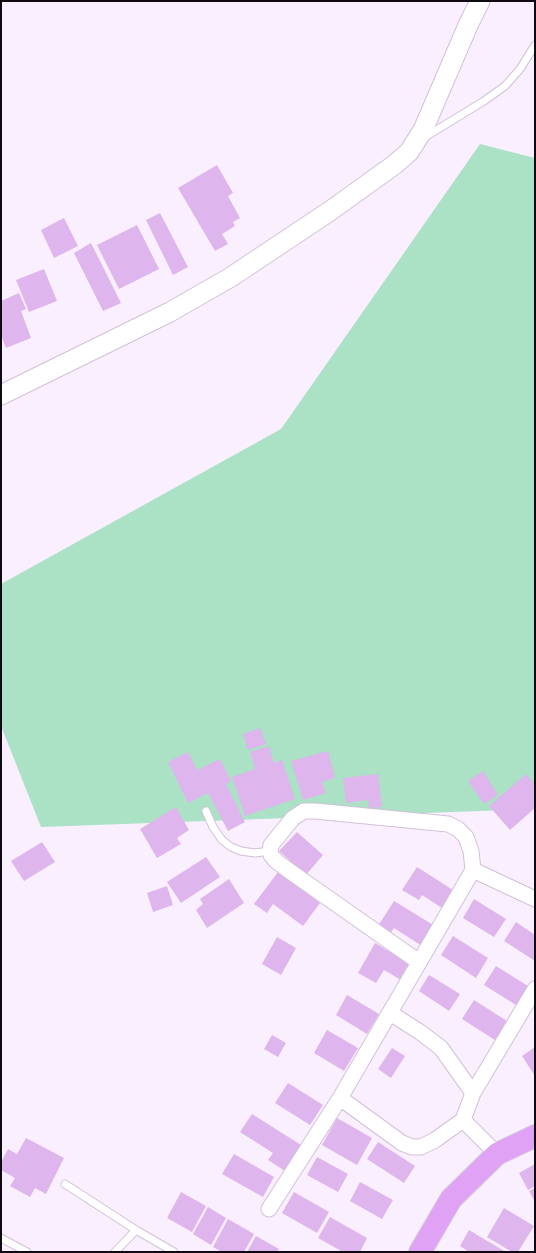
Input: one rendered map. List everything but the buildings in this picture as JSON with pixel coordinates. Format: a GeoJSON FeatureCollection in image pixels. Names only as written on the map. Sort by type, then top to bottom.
{"type":"FeatureCollection","features":[{"type":"Feature","properties":{"kind":"highway"},"geometry":{"type":"LineString","coordinates":[[420,1252],[451,1199],[496,1154],[535,1136]]}},
{"type":"Feature","properties":{"kind":"street"},"geometry":{"type":"LineString","coordinates":[[1,395],[170,312],[231,277],[306,228],[394,165],[409,152],[423,130],[480,1]]}},
{"type":"Feature","properties":{"kind":"street"},"geometry":{"type":"LineString","coordinates":[[269,1209],[340,1098],[473,870],[471,851],[466,837],[458,829],[448,824],[315,811],[304,811],[293,818],[271,845],[271,855],[276,861],[419,962]]}},
{"type":"Feature","properties":{"kind":"street"},"geometry":{"type":"LineString","coordinates":[[473,870],[535,899]]}},
{"type":"Feature","properties":{"kind":"street"},"geometry":{"type":"LineString","coordinates":[[340,1098],[402,1143],[412,1147],[421,1147],[435,1140],[463,1120],[473,1093],[535,989]]}},
{"type":"Feature","properties":{"kind":"street"},"geometry":{"type":"LineString","coordinates":[[390,1013],[420,1032],[441,1048],[473,1093]]}},
{"type":"Feature","properties":{"kind":"street"},"geometry":{"type":"LineString","coordinates":[[463,1120],[496,1154]]}},
{"type":"Feature","properties":{"kind":"lane"},"geometry":{"type":"LineString","coordinates":[[416,143],[484,101],[505,86],[520,69],[535,45]]}},
{"type":"Feature","properties":{"kind":"lane"},"geometry":{"type":"LineString","coordinates":[[206,811],[213,827],[222,840],[231,847],[241,851],[255,853],[270,851]]}},
{"type":"Feature","properties":{"kind":"lane"},"geometry":{"type":"LineString","coordinates":[[65,1184],[136,1230],[174,1252]]}},
{"type":"Feature","properties":{"kind":"lane"},"geometry":{"type":"LineString","coordinates":[[115,1252],[136,1230]]}},
{"type":"Feature","properties":{"kind":"lane"},"geometry":{"type":"LineString","coordinates":[[1,1238],[27,1252]]}},
{"type":"Feature","properties":{"kind":"green space"},"geometry":{"type":"Polygon","coordinates":[[[480,144],[535,158],[535,809],[41,827],[1,726],[1,584],[281,429],[480,144]]]}}]}
